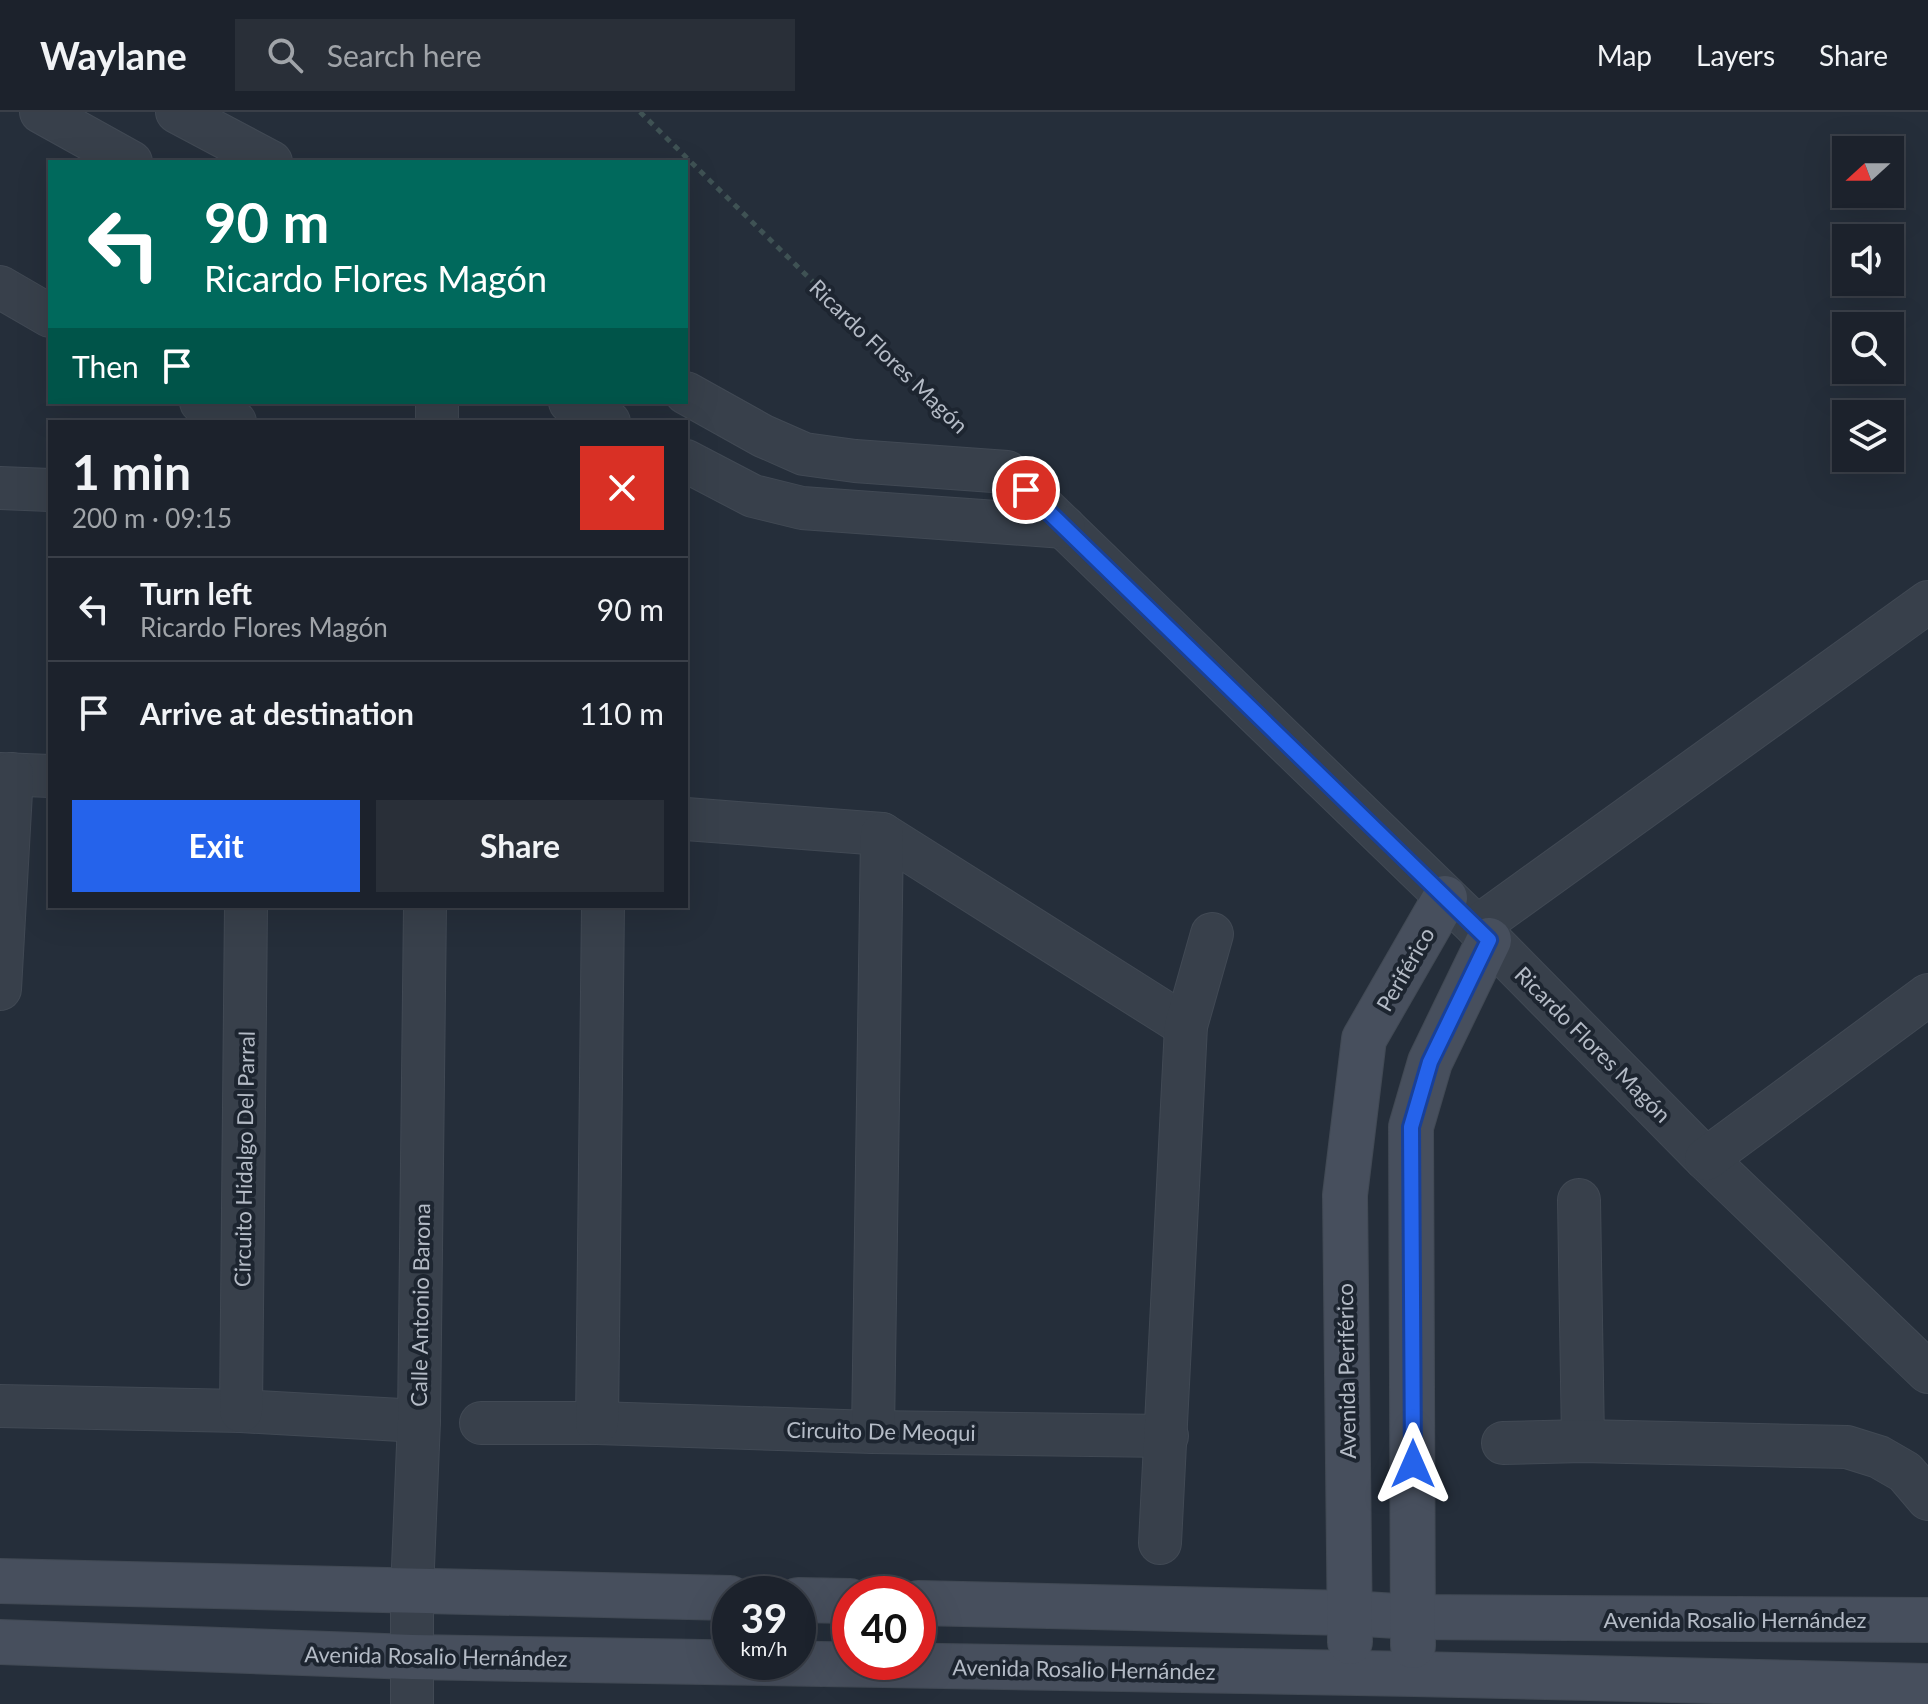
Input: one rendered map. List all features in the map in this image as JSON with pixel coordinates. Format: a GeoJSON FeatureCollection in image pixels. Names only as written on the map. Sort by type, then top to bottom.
{"type":"FeatureCollection","features":[{"type":"Feature","properties":{"kind":"street"},"geometry":{"type":"LineString","coordinates":[[41,112],[127,160]]}},
{"type":"Feature","properties":{"kind":"street"},"geometry":{"type":"LineString","coordinates":[[177,112],[267,160]]}},
{"type":"Feature","properties":{"kind":"street"},"geometry":{"type":"LineString","coordinates":[[0,287],[48,315]]}},
{"type":"Feature","properties":{"kind":"street","name":"Ricardo Flores Magón"},"geometry":{"type":"LineString","coordinates":[[688,394],[763,436],[804,454],[855,461],[1007,472],[1470,922],[1706,1159],[1928,1372]]}},
{"type":"Feature","properties":{"kind":"street"},"geometry":{"type":"LineString","coordinates":[[204,404],[232,420]]}},
{"type":"Feature","properties":{"kind":"street"},"geometry":{"type":"LineString","coordinates":[[574,404],[605,420]]}},
{"type":"Feature","properties":{"kind":"street"},"geometry":{"type":"LineString","coordinates":[[688,462],[753,496],[802,508],[1064,527]]}},
{"type":"Feature","properties":{"kind":"street"},"geometry":{"type":"LineString","coordinates":[[0,488],[48,490]]}},
{"type":"Feature","properties":{"kind":"street"},"geometry":{"type":"LineString","coordinates":[[1414,1689],[1411,1127],[1470,922],[1928,602]]}},
{"type":"Feature","properties":{"kind":"street"},"geometry":{"type":"LineString","coordinates":[[0,989],[21,775]]}},
{"type":"Feature","properties":{"kind":"street"},"geometry":{"type":"LineString","coordinates":[[688,819],[882,834],[1186,1026]]}},
{"type":"Feature","properties":{"kind":"street"},"geometry":{"type":"LineString","coordinates":[[873,1432],[882,834]]}},
{"type":"Feature","properties":{"kind":"street","name":"Circuito Hidalgo Del Parral"},"geometry":{"type":"LineString","coordinates":[[241,1411],[246,908]]}},
{"type":"Feature","properties":{"kind":"street","name":"Calle Antonio Barona"},"geometry":{"type":"LineString","coordinates":[[412,1704],[425,908]]}},
{"type":"Feature","properties":{"kind":"street"},"geometry":{"type":"LineString","coordinates":[[597,1423],[603,908]]}},
{"type":"Feature","properties":{"kind":"street","name":"Periférico"},"geometry":{"type":"LineString","coordinates":[[1364,1039],[1470,922]]}},
{"type":"Feature","properties":{"kind":"street"},"geometry":{"type":"LineString","coordinates":[[1160,1543],[1186,1026],[1212,934]]}},
{"type":"Feature","properties":{"kind":"street"},"geometry":{"type":"LineString","coordinates":[[1706,1159],[1928,995]]}},
{"type":"Feature","properties":{"kind":"street","name":"Avenida Periférico"},"geometry":{"type":"LineString","coordinates":[[1352,1689],[1348,1613],[1345,1195],[1364,1039]]}},
{"type":"Feature","properties":{"kind":"street"},"geometry":{"type":"LineString","coordinates":[[1579,1200],[1583,1441]]}},
{"type":"Feature","properties":{"kind":"street"},"geometry":{"type":"LineString","coordinates":[[0,1406],[241,1411],[419,1421]]}},
{"type":"Feature","properties":{"kind":"street","name":"Circuito De Meoqui"},"geometry":{"type":"LineString","coordinates":[[481,1423],[1167,1436]]}},
{"type":"Feature","properties":{"kind":"street"},"geometry":{"type":"LineString","coordinates":[[1503,1443],[1583,1441],[1847,1447],[1879,1457],[1905,1472],[1928,1499]]}},
{"type":"Feature","properties":{"kind":"street"},"geometry":{"type":"LineString","coordinates":[[0,1581],[712,1598]]}},
{"type":"Feature","properties":{"kind":"street","name":"Avenida Rosalio Hernández"},"geometry":{"type":"LineString","coordinates":[[936,1603],[1413,1617],[1928,1620]]}},
{"type":"Feature","properties":{"kind":"street","name":"Avenida Rosalio Hernández"},"geometry":{"type":"LineString","coordinates":[[0,1642],[1352,1689],[1586,1691],[1928,1686]]}},
{"type":"Feature","properties":{"kind":"path","name":"Ricardo Flores Magón"},"geometry":{"type":"LineString","coordinates":[[640,112],[963,428]]}},
{"type":"Feature","properties":{"kind":"route"},"geometry":{"type":"LineString","coordinates":[[1026,490],[1489,940],[1430,1062],[1411,1127],[1413,1464]]}}]}
